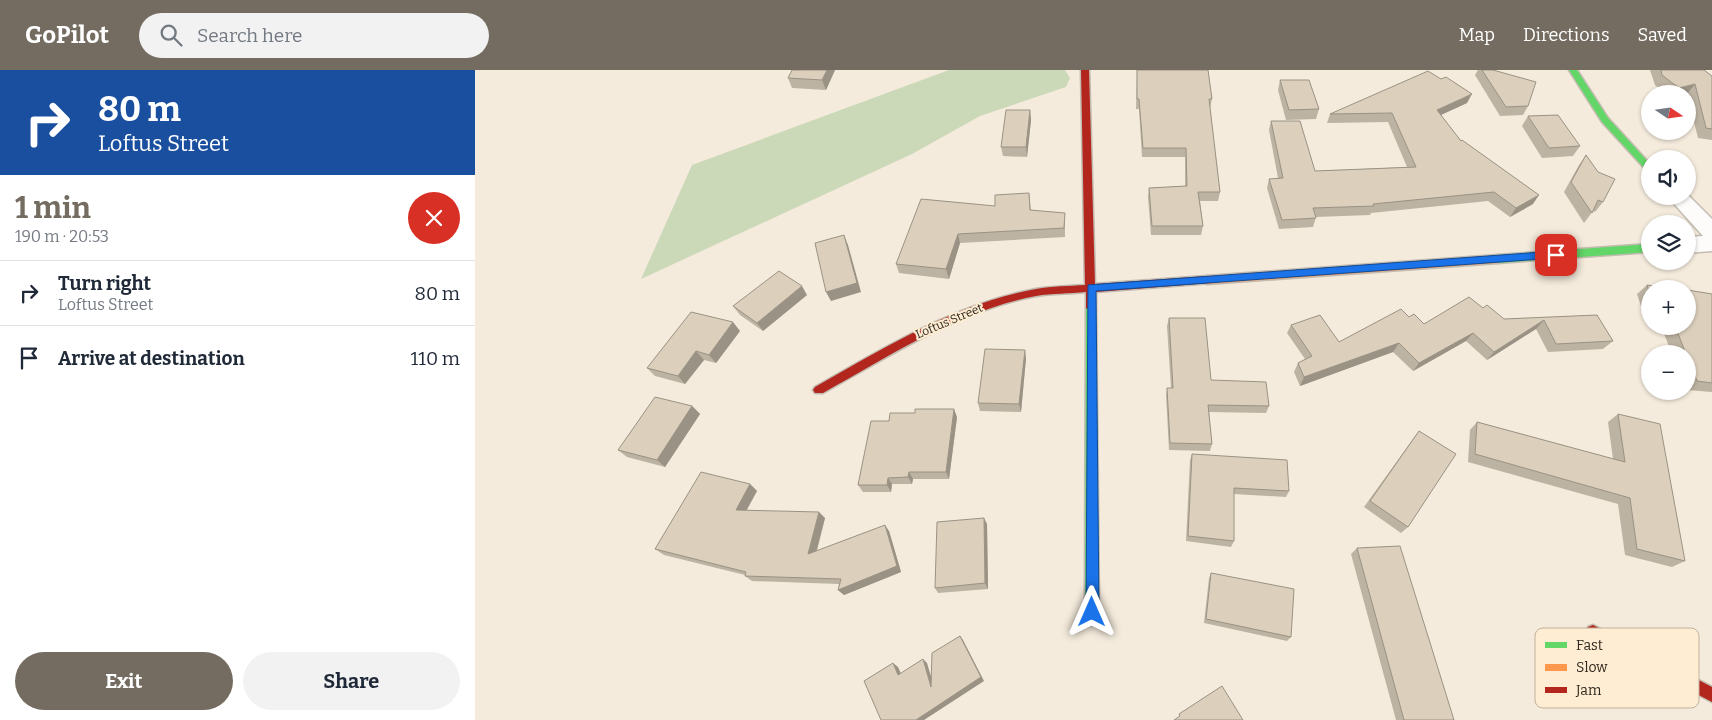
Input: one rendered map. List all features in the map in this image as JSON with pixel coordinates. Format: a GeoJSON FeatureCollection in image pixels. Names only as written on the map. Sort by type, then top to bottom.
{"type":"FeatureCollection","features":[{"type":"Feature","properties":{"kind":"street"},"geometry":{"type":"LineString","coordinates":[[1085,70],[1091,288],[1092,612]]}},
{"type":"Feature","properties":{"kind":"street"},"geometry":{"type":"LineString","coordinates":[[1573,70],[1605,120],[1641,159]]}},
{"type":"Feature","properties":{"kind":"street"},"geometry":{"type":"LineString","coordinates":[[1686,205],[1712,232]]}},
{"type":"Feature","properties":{"kind":"street"},"geometry":{"type":"LineString","coordinates":[[1696,245],[1712,244]]}},
{"type":"Feature","properties":{"kind":"street","name":"Loftus Street"},"geometry":{"type":"LineString","coordinates":[[819,390],[898,343],[981,307],[1015,296],[1038,292],[1641,249]]}},
{"type":"Feature","properties":{"kind":"street"},"geometry":{"type":"LineString","coordinates":[[1699,688],[1712,695]]}},
{"type":"Feature","properties":{"kind":"green space"},"geometry":{"type":"Polygon","coordinates":[[[949,70],[1065,70],[1070,78],[1066,87],[980,116],[912,154],[641,279],[692,165],[949,70]]]}},
{"type":"Feature","properties":{"kind":"building"},"geometry":{"type":"Polygon","coordinates":[[[792,70],[827,70],[822,80],[788,78],[792,70]]]}},
{"type":"Feature","properties":{"kind":"building"},"geometry":{"type":"Polygon","coordinates":[[[1137,70],[1208,70],[1212,99],[1209,99],[1220,192],[1198,192],[1203,226],[1152,226],[1149,188],[1187,186],[1186,148],[1143,148],[1139,99],[1137,99],[1137,70]]]}},
{"type":"Feature","properties":{"kind":"building"},"geometry":{"type":"Polygon","coordinates":[[[1482,70],[1493,70],[1536,82],[1528,106],[1506,107],[1482,70]]]}},
{"type":"Feature","properties":{"kind":"building"},"geometry":{"type":"Polygon","coordinates":[[[1661,70],[1704,70],[1712,76],[1712,129],[1706,128],[1696,85],[1675,85],[1662,75],[1661,70]]]}},
{"type":"Feature","properties":{"kind":"building"},"geometry":{"type":"Polygon","coordinates":[[[1428,71],[1441,79],[1446,77],[1472,94],[1437,110],[1461,141],[1539,195],[1516,208],[1494,192],[1373,204],[1374,206],[1313,208],[1316,218],[1282,220],[1269,179],[1283,178],[1271,121],[1300,121],[1315,171],[1416,167],[1392,113],[1330,114],[1428,71]]]}},
{"type":"Feature","properties":{"kind":"building"},"geometry":{"type":"Polygon","coordinates":[[[1280,80],[1309,80],[1319,109],[1289,110],[1280,80]]]}},
{"type":"Feature","properties":{"kind":"building"},"geometry":{"type":"Polygon","coordinates":[[[1006,110],[1030,110],[1026,147],[1001,147],[1006,110]]]}},
{"type":"Feature","properties":{"kind":"building"},"geometry":{"type":"Polygon","coordinates":[[[1558,115],[1580,146],[1549,148],[1528,116],[1558,115]]]}},
{"type":"Feature","properties":{"kind":"building"},"geometry":{"type":"Polygon","coordinates":[[[1586,155],[1598,172],[1615,179],[1603,202],[1598,200],[1592,213],[1571,182],[1586,155]]]}},
{"type":"Feature","properties":{"kind":"building"},"geometry":{"type":"Polygon","coordinates":[[[1029,193],[1030,210],[1065,213],[1064,228],[958,234],[946,269],[896,264],[921,199],[995,206],[995,195],[1029,193]]]}},
{"type":"Feature","properties":{"kind":"building"},"geometry":{"type":"Polygon","coordinates":[[[844,235],[857,283],[826,292],[815,243],[844,235]]]}},
{"type":"Feature","properties":{"kind":"building"},"geometry":{"type":"Polygon","coordinates":[[[779,271],[802,286],[757,323],[733,306],[779,271]]]}},
{"type":"Feature","properties":{"kind":"building"},"geometry":{"type":"Polygon","coordinates":[[[1696,291],[1712,294],[1712,383],[1697,381],[1696,345],[1682,345],[1679,335],[1696,335],[1696,291]]]}},
{"type":"Feature","properties":{"kind":"building"},"geometry":{"type":"Polygon","coordinates":[[[1469,297],[1483,308],[1487,305],[1504,319],[1597,315],[1613,341],[1556,344],[1544,320],[1494,352],[1473,333],[1419,363],[1399,343],[1304,377],[1298,363],[1312,356],[1291,325],[1320,315],[1339,342],[1401,309],[1409,317],[1414,314],[1424,324],[1469,297]]]}},
{"type":"Feature","properties":{"kind":"building"},"geometry":{"type":"Polygon","coordinates":[[[691,312],[733,322],[709,355],[696,351],[678,376],[647,368],[691,312]]]}},
{"type":"Feature","properties":{"kind":"building"},"geometry":{"type":"Polygon","coordinates":[[[1169,318],[1205,318],[1211,380],[1266,382],[1269,406],[1208,405],[1212,444],[1170,443],[1167,388],[1173,388],[1169,318]]]}},
{"type":"Feature","properties":{"kind":"building"},"geometry":{"type":"Polygon","coordinates":[[[985,349],[1025,350],[1019,404],[978,403],[985,349]]]}},
{"type":"Feature","properties":{"kind":"building"},"geometry":{"type":"Polygon","coordinates":[[[655,397],[692,406],[657,460],[618,450],[655,397]]]}},
{"type":"Feature","properties":{"kind":"building"},"geometry":{"type":"Polygon","coordinates":[[[915,409],[954,409],[946,472],[909,472],[908,477],[888,478],[887,485],[858,485],[871,421],[889,421],[890,413],[915,413],[915,409]]]}},
{"type":"Feature","properties":{"kind":"building"},"geometry":{"type":"Polygon","coordinates":[[[1618,414],[1660,424],[1685,561],[1637,549],[1630,498],[1475,454],[1477,422],[1625,462],[1618,414]]]}},
{"type":"Feature","properties":{"kind":"building"},"geometry":{"type":"Polygon","coordinates":[[[1419,431],[1456,454],[1408,527],[1370,501],[1419,431]]]}},
{"type":"Feature","properties":{"kind":"building"},"geometry":{"type":"Polygon","coordinates":[[[1192,454],[1287,460],[1289,491],[1234,488],[1234,541],[1188,536],[1192,454]]]}},
{"type":"Feature","properties":{"kind":"building"},"geometry":{"type":"Polygon","coordinates":[[[701,472],[750,484],[736,510],[819,512],[808,554],[885,525],[897,566],[838,590],[841,579],[745,576],[746,572],[655,549],[701,472]]]}},
{"type":"Feature","properties":{"kind":"building"},"geometry":{"type":"Polygon","coordinates":[[[984,518],[985,583],[935,588],[937,522],[984,518]]]}},
{"type":"Feature","properties":{"kind":"building"},"geometry":{"type":"Polygon","coordinates":[[[1400,546],[1454,720],[1404,720],[1357,548],[1400,546]]]}},
{"type":"Feature","properties":{"kind":"building"},"geometry":{"type":"Polygon","coordinates":[[[1211,573],[1294,589],[1291,637],[1206,619],[1211,573]]]}},
{"type":"Feature","properties":{"kind":"building"},"geometry":{"type":"Polygon","coordinates":[[[960,636],[981,677],[916,720],[881,720],[864,681],[893,663],[898,675],[923,659],[931,687],[932,653],[960,636]]]}},
{"type":"Feature","properties":{"kind":"building"},"geometry":{"type":"Polygon","coordinates":[[[1222,686],[1243,720],[1174,720],[1180,716],[1179,714],[1222,686]]]}},
{"type":"Feature","properties":{"kind":"traffic: fast"},"geometry":{"type":"LineString","coordinates":[[1573,70],[1605,120],[1641,159]]}},
{"type":"Feature","properties":{"kind":"traffic: fast"},"geometry":{"type":"LineString","coordinates":[[1498,259],[1641,249]]}},
{"type":"Feature","properties":{"kind":"traffic: fast"},"geometry":{"type":"LineString","coordinates":[[1091,308],[1092,612]]}},
{"type":"Feature","properties":{"kind":"traffic: slow"},"geometry":{"type":"LineString","coordinates":[[1207,280],[1498,259]]}},
{"type":"Feature","properties":{"kind":"traffic: jam"},"geometry":{"type":"LineString","coordinates":[[1085,70],[1091,308]]}},
{"type":"Feature","properties":{"kind":"traffic: jam"},"geometry":{"type":"LineString","coordinates":[[819,390],[924,331],[979,308],[1008,299],[1038,292],[1207,280]]}},
{"type":"Feature","properties":{"kind":"traffic: jam"},"geometry":{"type":"LineString","coordinates":[[1699,688],[1712,695]]}},
{"type":"Feature","properties":{"kind":"route"},"geometry":{"type":"LineString","coordinates":[[1092,612],[1091,288],[1556,255]]}}]}
